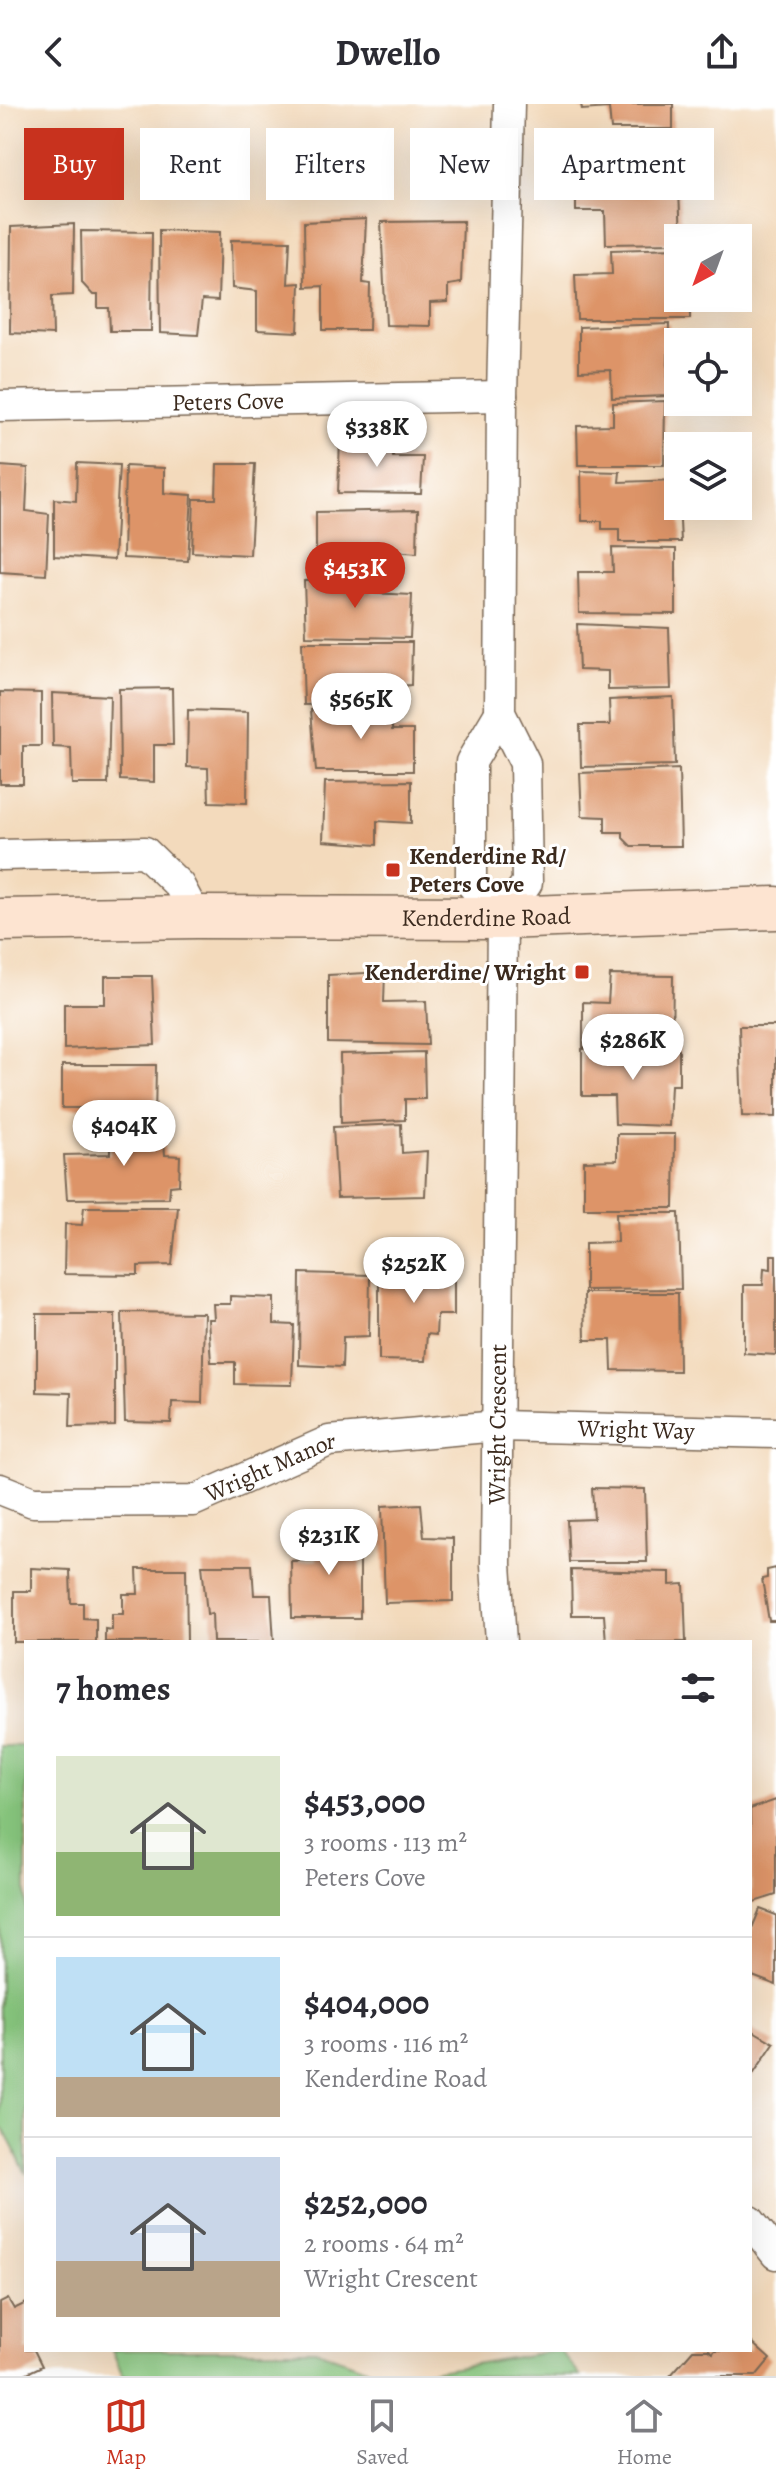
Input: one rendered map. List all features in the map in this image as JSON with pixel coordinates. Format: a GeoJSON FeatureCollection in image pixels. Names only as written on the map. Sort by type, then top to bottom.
{"type":"FeatureCollection","features":[{"type":"Feature","properties":{"kind":"street"},"geometry":{"type":"LineString","coordinates":[[500,713],[471,762],[471,883],[502,918],[527,883],[525,763],[500,713],[502,396],[509,104]]}},
{"type":"Feature","properties":{"kind":"street","name":"Peters Cove"},"geometry":{"type":"LineString","coordinates":[[0,406],[502,396]]}},
{"type":"Feature","properties":{"kind":"street"},"geometry":{"type":"LineString","coordinates":[[0,855],[145,852],[179,885],[196,917]]}},
{"type":"Feature","properties":{"kind":"street","name":"Kenderdine Road"},"geometry":{"type":"LineString","coordinates":[[0,920],[502,918],[776,908]]}},
{"type":"Feature","properties":{"kind":"street","name":"Wright Crescent"},"geometry":{"type":"LineString","coordinates":[[501,1640],[496,1564],[502,918]]}},
{"type":"Feature","properties":{"kind":"street","name":"Wright Way"},"geometry":{"type":"LineString","coordinates":[[498,1426],[776,1433]]}},
{"type":"Feature","properties":{"kind":"street","name":"Wright Manor"},"geometry":{"type":"LineString","coordinates":[[0,1489],[33,1502],[193,1501],[329,1441],[498,1426]]}},
{"type":"Feature","properties":{"kind":"street"},"geometry":{"type":"LineString","coordinates":[[752,2224],[776,2254]]}},
{"type":"Feature","properties":{"kind":"green space"},"geometry":{"type":"Polygon","coordinates":[[[0,1746],[24,1746],[24,2170],[0,2126],[0,1746]]]}},
{"type":"Feature","properties":{"kind":"green space"},"geometry":{"type":"Polygon","coordinates":[[[113,2352],[321,2352],[389,2376],[123,2376],[113,2352]]]}},
{"type":"Feature","properties":{"kind":"green space"},"geometry":{"type":"Polygon","coordinates":[[[562,2352],[580,2376],[400,2376],[562,2352]]]}},
{"type":"Feature","properties":{"kind":"building"},"geometry":{"type":"Polygon","coordinates":[[[581,104],[673,104],[673,128],[611,128],[609,108],[582,110],[581,104]]]}},
{"type":"Feature","properties":{"kind":"building"},"geometry":{"type":"Polygon","coordinates":[[[576,200],[679,200],[680,224],[664,224],[664,243],[606,244],[605,211],[576,211],[576,200]]]}},
{"type":"Feature","properties":{"kind":"building"},"geometry":{"type":"Polygon","coordinates":[[[366,219],[363,283],[370,284],[369,330],[323,330],[323,286],[305,287],[304,222],[366,219]]]}},
{"type":"Feature","properties":{"kind":"building"},"geometry":{"type":"Polygon","coordinates":[[[463,221],[461,283],[448,285],[448,302],[430,303],[430,326],[386,325],[381,222],[463,221]]]}},
{"type":"Feature","properties":{"kind":"building"},"geometry":{"type":"Polygon","coordinates":[[[74,224],[73,295],[52,296],[53,335],[10,333],[11,227],[74,224]]]}},
{"type":"Feature","properties":{"kind":"building"},"geometry":{"type":"Polygon","coordinates":[[[159,230],[220,232],[218,301],[202,300],[198,335],[160,333],[159,230]]]}},
{"type":"Feature","properties":{"kind":"building"},"geometry":{"type":"Polygon","coordinates":[[[81,231],[152,232],[151,331],[110,331],[109,308],[98,308],[98,295],[93,295],[82,283],[81,231]]]}},
{"type":"Feature","properties":{"kind":"building"},"geometry":{"type":"Polygon","coordinates":[[[231,240],[290,241],[288,284],[300,283],[298,332],[257,330],[257,291],[232,288],[231,240]]]}},
{"type":"Feature","properties":{"kind":"building"},"geometry":{"type":"Polygon","coordinates":[[[664,248],[664,312],[690,312],[690,319],[577,319],[575,275],[612,274],[611,250],[664,248]]]}},
{"type":"Feature","properties":{"kind":"building"},"geometry":{"type":"Polygon","coordinates":[[[669,324],[669,328],[664,328],[664,396],[612,398],[611,370],[579,371],[579,327],[669,324]]]}},
{"type":"Feature","properties":{"kind":"building"},"geometry":{"type":"Polygon","coordinates":[[[664,401],[664,465],[578,465],[577,426],[613,425],[613,403],[664,401]]]}},
{"type":"Feature","properties":{"kind":"building"},"geometry":{"type":"Polygon","coordinates":[[[340,440],[394,441],[393,457],[423,457],[421,494],[338,493],[340,440]]]}},
{"type":"Feature","properties":{"kind":"building"},"geometry":{"type":"Polygon","coordinates":[[[77,463],[119,465],[114,560],[54,556],[54,499],[76,501],[77,463]]]}},
{"type":"Feature","properties":{"kind":"building"},"geometry":{"type":"Polygon","coordinates":[[[217,464],[255,464],[250,555],[192,552],[194,499],[216,499],[217,464]]]}},
{"type":"Feature","properties":{"kind":"building"},"geometry":{"type":"Polygon","coordinates":[[[0,466],[28,468],[26,511],[49,514],[46,575],[0,572],[0,466]]]}},
{"type":"Feature","properties":{"kind":"building"},"geometry":{"type":"Polygon","coordinates":[[[125,466],[164,468],[164,493],[192,495],[188,561],[123,558],[125,466]]]}},
{"type":"Feature","properties":{"kind":"building"},"geometry":{"type":"Polygon","coordinates":[[[581,471],[620,472],[619,482],[664,480],[664,520],[680,520],[681,542],[619,542],[619,529],[602,529],[602,521],[582,521],[581,471]]]}},
{"type":"Feature","properties":{"kind":"building"},"geometry":{"type":"Polygon","coordinates":[[[418,510],[417,553],[382,550],[381,573],[316,571],[316,512],[418,510]]]}},
{"type":"Feature","properties":{"kind":"building"},"geometry":{"type":"Polygon","coordinates":[[[612,548],[676,549],[676,614],[579,613],[578,572],[613,572],[612,548]]]}},
{"type":"Feature","properties":{"kind":"building"},"geometry":{"type":"Polygon","coordinates":[[[372,578],[372,593],[412,595],[410,638],[306,636],[304,581],[372,578]]]}},
{"type":"Feature","properties":{"kind":"building"},"geometry":{"type":"Polygon","coordinates":[[[577,624],[669,628],[671,689],[608,690],[608,671],[579,670],[577,624]]]}},
{"type":"Feature","properties":{"kind":"building"},"geometry":{"type":"Polygon","coordinates":[[[302,642],[412,642],[411,685],[374,688],[371,703],[304,705],[302,642]]]}},
{"type":"Feature","properties":{"kind":"building"},"geometry":{"type":"Polygon","coordinates":[[[172,688],[173,745],[154,745],[154,782],[120,780],[119,689],[172,688]]]}},
{"type":"Feature","properties":{"kind":"building"},"geometry":{"type":"Polygon","coordinates":[[[0,692],[41,693],[41,746],[23,746],[23,784],[0,784],[0,692]]]}},
{"type":"Feature","properties":{"kind":"building"},"geometry":{"type":"Polygon","coordinates":[[[52,693],[110,696],[108,784],[72,784],[71,748],[53,747],[52,693]]]}},
{"type":"Feature","properties":{"kind":"building"},"geometry":{"type":"Polygon","coordinates":[[[673,697],[675,765],[581,767],[580,725],[610,725],[609,700],[673,697]]]}},
{"type":"Feature","properties":{"kind":"building"},"geometry":{"type":"Polygon","coordinates":[[[393,706],[392,730],[413,730],[413,771],[316,771],[311,710],[393,706]]]}},
{"type":"Feature","properties":{"kind":"building"},"geometry":{"type":"Polygon","coordinates":[[[188,710],[248,712],[247,803],[209,802],[208,768],[187,767],[188,710]]]}},
{"type":"Feature","properties":{"kind":"building"},"geometry":{"type":"Polygon","coordinates":[[[679,769],[681,846],[631,846],[623,838],[623,832],[605,832],[605,817],[582,816],[580,773],[679,769]]]}},
{"type":"Feature","properties":{"kind":"building"},"geometry":{"type":"Polygon","coordinates":[[[411,781],[411,823],[377,821],[377,845],[323,841],[325,782],[411,781]]]}},
{"type":"Feature","properties":{"kind":"building"},"geometry":{"type":"Polygon","coordinates":[[[385,972],[384,1002],[426,1001],[428,1045],[328,1043],[328,975],[385,972]]]}},
{"type":"Feature","properties":{"kind":"building"},"geometry":{"type":"Polygon","coordinates":[[[610,975],[673,976],[672,1047],[583,1047],[583,1002],[608,1003],[610,975]]]}},
{"type":"Feature","properties":{"kind":"building"},"geometry":{"type":"Polygon","coordinates":[[[105,976],[152,976],[155,1045],[64,1049],[64,1004],[105,1004],[105,976]]]}},
{"type":"Feature","properties":{"kind":"building"},"geometry":{"type":"Polygon","coordinates":[[[739,1026],[776,1026],[776,1117],[742,1116],[739,1026]]]}},
{"type":"Feature","properties":{"kind":"building"},"geometry":{"type":"Polygon","coordinates":[[[582,1049],[679,1049],[679,1085],[671,1085],[669,1126],[615,1124],[614,1096],[582,1096],[582,1049]]]}},
{"type":"Feature","properties":{"kind":"building"},"geometry":{"type":"Polygon","coordinates":[[[424,1052],[425,1099],[405,1099],[405,1120],[341,1123],[340,1054],[424,1052]]]}},
{"type":"Feature","properties":{"kind":"building"},"geometry":{"type":"Polygon","coordinates":[[[62,1065],[156,1065],[155,1120],[92,1121],[91,1108],[62,1108],[62,1065]]]}},
{"type":"Feature","properties":{"kind":"building"},"geometry":{"type":"Polygon","coordinates":[[[401,1124],[402,1153],[427,1151],[425,1196],[337,1198],[333,1127],[401,1124]]]}},
{"type":"Feature","properties":{"kind":"building"},"geometry":{"type":"Polygon","coordinates":[[[110,1129],[163,1129],[165,1155],[180,1156],[179,1185],[170,1186],[169,1198],[67,1199],[64,1155],[110,1154],[110,1129]]]}},
{"type":"Feature","properties":{"kind":"building"},"geometry":{"type":"Polygon","coordinates":[[[617,1134],[675,1134],[674,1208],[584,1208],[584,1161],[617,1160],[617,1134]]]}},
{"type":"Feature","properties":{"kind":"building"},"geometry":{"type":"Polygon","coordinates":[[[84,1207],[178,1207],[172,1265],[138,1266],[138,1275],[64,1274],[65,1224],[82,1225],[84,1207]]]}},
{"type":"Feature","properties":{"kind":"building"},"geometry":{"type":"Polygon","coordinates":[[[616,1213],[679,1213],[681,1289],[585,1290],[585,1243],[617,1242],[616,1213]]]}},
{"type":"Feature","properties":{"kind":"building"},"geometry":{"type":"Polygon","coordinates":[[[424,1249],[454,1250],[454,1315],[437,1315],[436,1335],[427,1334],[425,1361],[379,1360],[379,1269],[404,1271],[405,1262],[422,1262],[424,1249]]]}},
{"type":"Feature","properties":{"kind":"building"},"geometry":{"type":"Polygon","coordinates":[[[771,1255],[776,1255],[776,1355],[744,1353],[744,1285],[763,1285],[764,1268],[771,1269],[771,1255]]]}},
{"type":"Feature","properties":{"kind":"building"},"geometry":{"type":"Polygon","coordinates":[[[300,1273],[370,1275],[369,1336],[343,1337],[342,1367],[299,1365],[300,1273]]]}},
{"type":"Feature","properties":{"kind":"building"},"geometry":{"type":"Polygon","coordinates":[[[584,1293],[678,1293],[679,1371],[612,1370],[611,1340],[585,1340],[584,1293]]]}},
{"type":"Feature","properties":{"kind":"building"},"geometry":{"type":"Polygon","coordinates":[[[230,1296],[274,1298],[274,1324],[294,1325],[292,1385],[235,1384],[235,1362],[211,1362],[208,1319],[214,1319],[213,1304],[230,1304],[230,1296]]]}},
{"type":"Feature","properties":{"kind":"building"},"geometry":{"type":"Polygon","coordinates":[[[122,1312],[204,1313],[202,1403],[172,1402],[171,1423],[125,1422],[122,1312]]]}},
{"type":"Feature","properties":{"kind":"building"},"geometry":{"type":"Polygon","coordinates":[[[37,1314],[115,1314],[115,1426],[70,1427],[71,1393],[37,1392],[37,1314]]]}},
{"type":"Feature","properties":{"kind":"building"},"geometry":{"type":"Polygon","coordinates":[[[592,1488],[645,1489],[647,1562],[569,1562],[567,1520],[594,1519],[592,1488]]]}},
{"type":"Feature","properties":{"kind":"building"},"geometry":{"type":"Polygon","coordinates":[[[421,1504],[424,1537],[453,1538],[453,1601],[385,1603],[382,1506],[421,1504]]]}},
{"type":"Feature","properties":{"kind":"building"},"geometry":{"type":"Polygon","coordinates":[[[318,1526],[360,1527],[360,1618],[292,1618],[291,1561],[317,1560],[318,1526]]]}},
{"type":"Feature","properties":{"kind":"building"},"geometry":{"type":"Polygon","coordinates":[[[202,1565],[252,1565],[254,1595],[271,1595],[274,1640],[213,1640],[212,1613],[207,1614],[202,1565]]]}},
{"type":"Feature","properties":{"kind":"building"},"geometry":{"type":"Polygon","coordinates":[[[31,1568],[70,1570],[71,1603],[83,1603],[83,1618],[96,1619],[96,1640],[14,1642],[14,1591],[31,1591],[31,1568]]]}},
{"type":"Feature","properties":{"kind":"building"},"geometry":{"type":"Polygon","coordinates":[[[776,1568],[776,1621],[769,1621],[762,1579],[767,1578],[767,1570],[776,1568]]]}},
{"type":"Feature","properties":{"kind":"building"},"geometry":{"type":"Polygon","coordinates":[[[137,1569],[186,1569],[187,1640],[105,1640],[105,1629],[112,1630],[112,1614],[123,1614],[123,1594],[138,1594],[137,1569]]]}},
{"type":"Feature","properties":{"kind":"building"},"geometry":{"type":"Polygon","coordinates":[[[571,1570],[670,1572],[670,1585],[684,1584],[686,1640],[606,1640],[604,1615],[572,1615],[571,1570]]]}},
{"type":"Feature","properties":{"kind":"building"},"geometry":{"type":"Polygon","coordinates":[[[776,1800],[776,1895],[752,1903],[752,1808],[776,1800]]]}},
{"type":"Feature","properties":{"kind":"building"},"geometry":{"type":"Polygon","coordinates":[[[760,1909],[776,1915],[776,1985],[752,1976],[752,1928],[760,1909]]]}},
{"type":"Feature","properties":{"kind":"building"},"geometry":{"type":"Polygon","coordinates":[[[752,2030],[774,2043],[752,2076],[752,2030]]]}},
{"type":"Feature","properties":{"kind":"building"},"geometry":{"type":"Polygon","coordinates":[[[8,2299],[14,2309],[24,2304],[24,2352],[35,2352],[42,2366],[21,2376],[0,2376],[0,2303],[8,2299]]]}},
{"type":"Feature","properties":{"kind":"building"},"geometry":{"type":"Polygon","coordinates":[[[752,2343],[770,2359],[756,2376],[670,2376],[691,2352],[752,2352],[752,2343]]]}},
{"type":"Feature","properties":{"kind":"place","name":"Kenderdine Rd/ Peters Cove"},"geometry":{"type":"Point","coordinates":[393,870]}},
{"type":"Feature","properties":{"kind":"place","name":"Kenderdine/ Wright"},"geometry":{"type":"Point","coordinates":[582,972]}}]}
